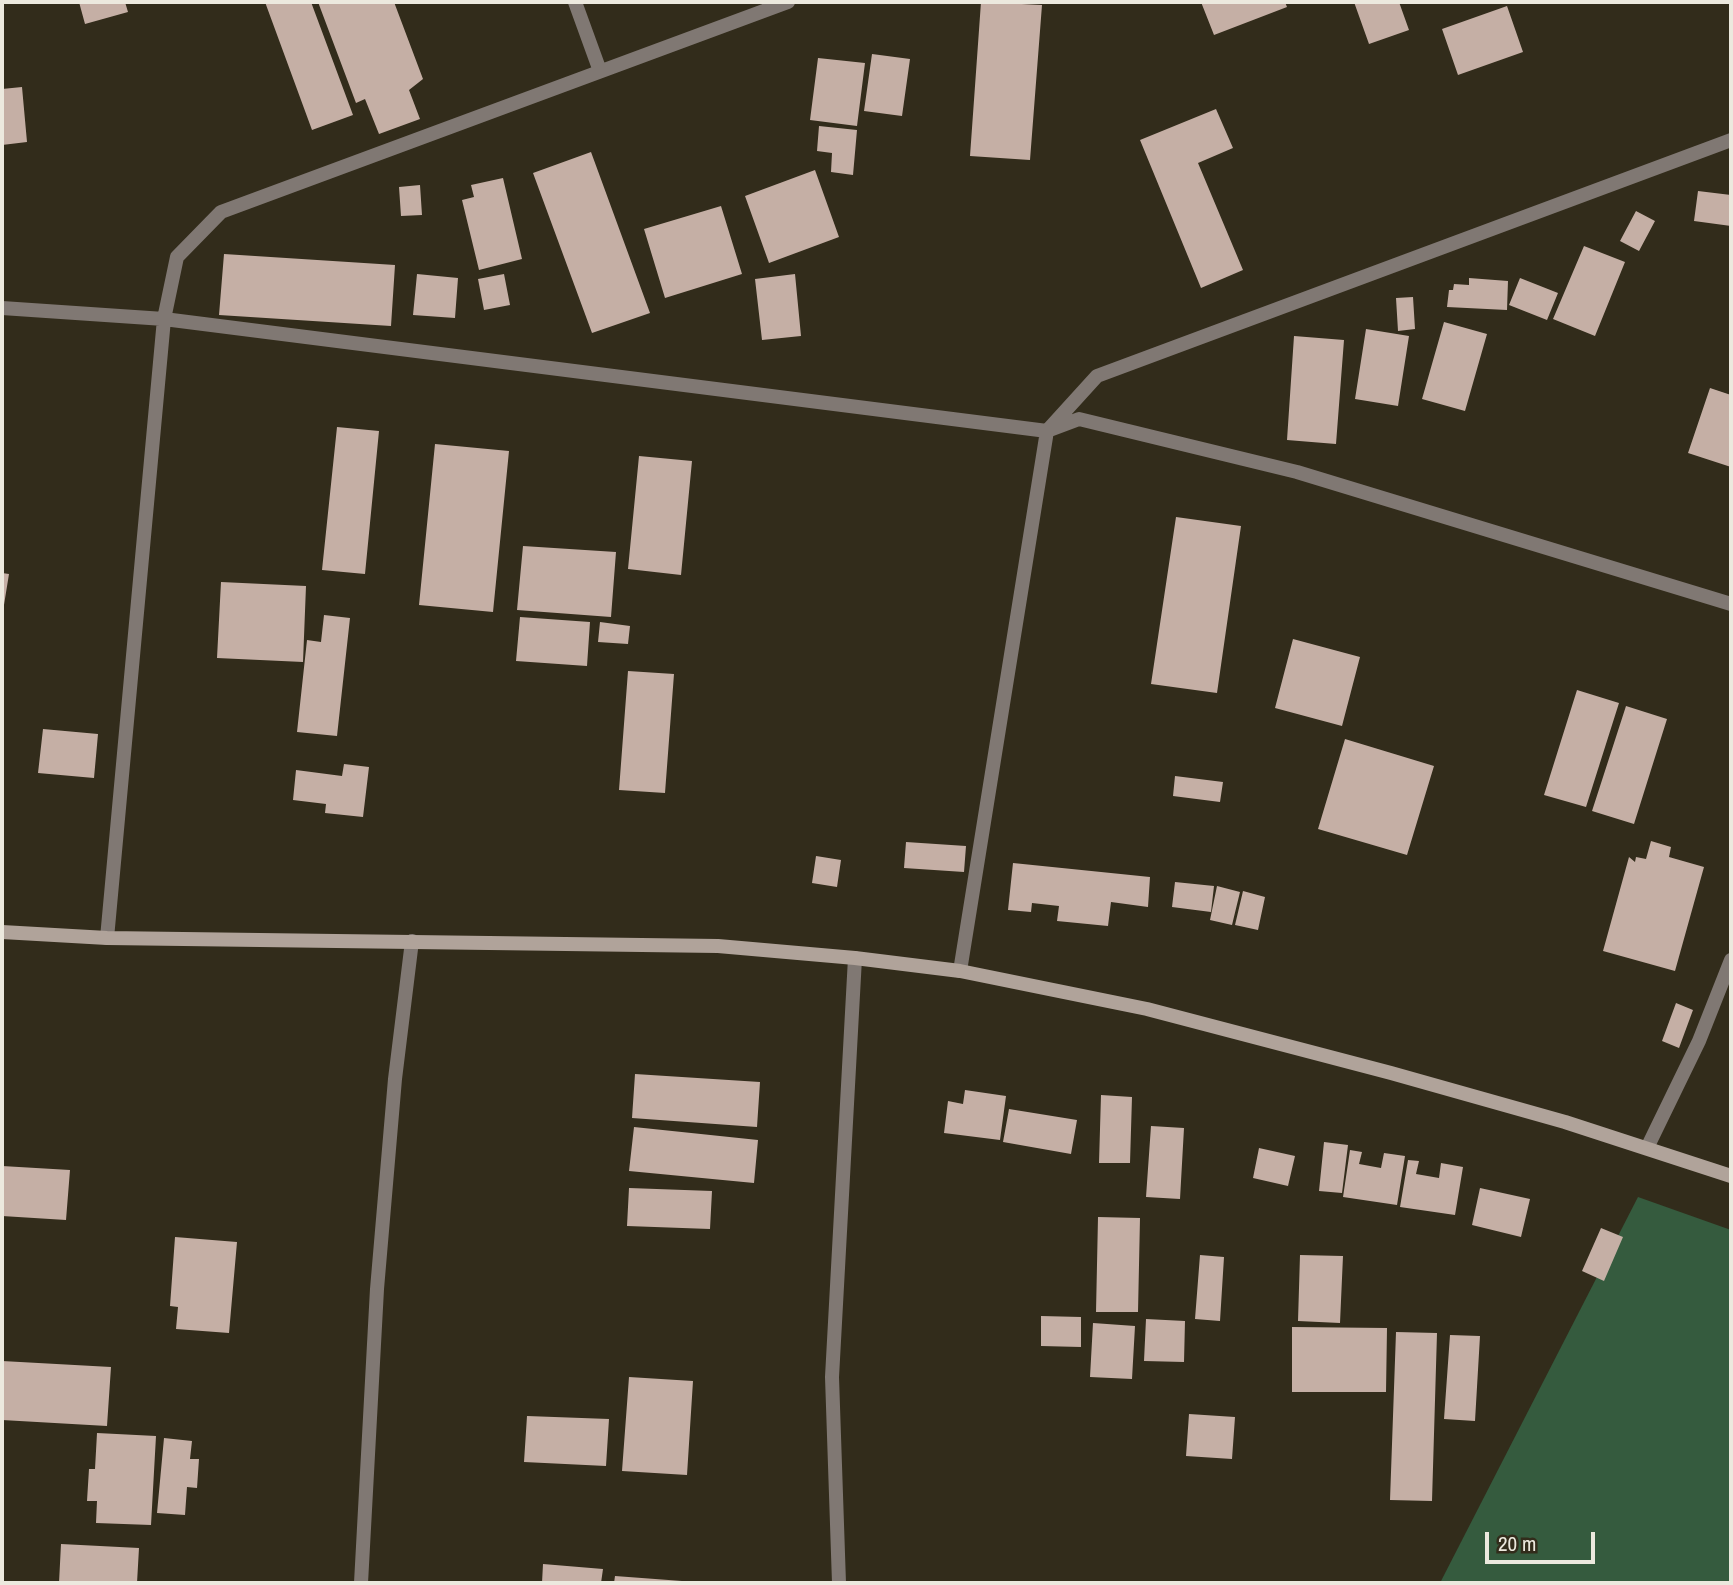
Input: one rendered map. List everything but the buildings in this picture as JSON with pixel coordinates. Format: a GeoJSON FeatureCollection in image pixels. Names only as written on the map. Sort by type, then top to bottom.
{"type":"FeatureCollection","features":[{"type":"Feature","properties":{"kind":"street"},"geometry":{"type":"LineString","coordinates":[[575,2],[600,71]]}},
{"type":"Feature","properties":{"kind":"street"},"geometry":{"type":"LineString","coordinates":[[107,938],[164,319],[177,257],[221,212],[788,2]]}},
{"type":"Feature","properties":{"kind":"street"},"geometry":{"type":"LineString","coordinates":[[960,971],[1047,431],[1097,376],[1731,140]]}},
{"type":"Feature","properties":{"kind":"street"},"geometry":{"type":"LineString","coordinates":[[2,307],[164,319],[1047,431],[1079,419],[1297,472],[1731,604]]}},
{"type":"Feature","properties":{"kind":"street"},"geometry":{"type":"LineString","coordinates":[[2,932],[107,938],[718,946],[855,958],[960,971],[1147,1009],[1391,1073],[1565,1122],[1731,1176]]}},
{"type":"Feature","properties":{"kind":"street"},"geometry":{"type":"LineString","coordinates":[[361,1583],[377,1289],[395,1079],[412,941]]}},
{"type":"Feature","properties":{"kind":"street"},"geometry":{"type":"LineString","coordinates":[[839,1583],[832,1377],[855,958]]}},
{"type":"Feature","properties":{"kind":"street"},"geometry":{"type":"LineString","coordinates":[[1647,1148],[1699,1041],[1731,960]]}},
{"type":"Feature","properties":{"kind":"green space"},"geometry":{"type":"Polygon","coordinates":[[[1638,1197],[1731,1230],[1731,1583],[1440,1583],[1638,1197]]]}}]}
